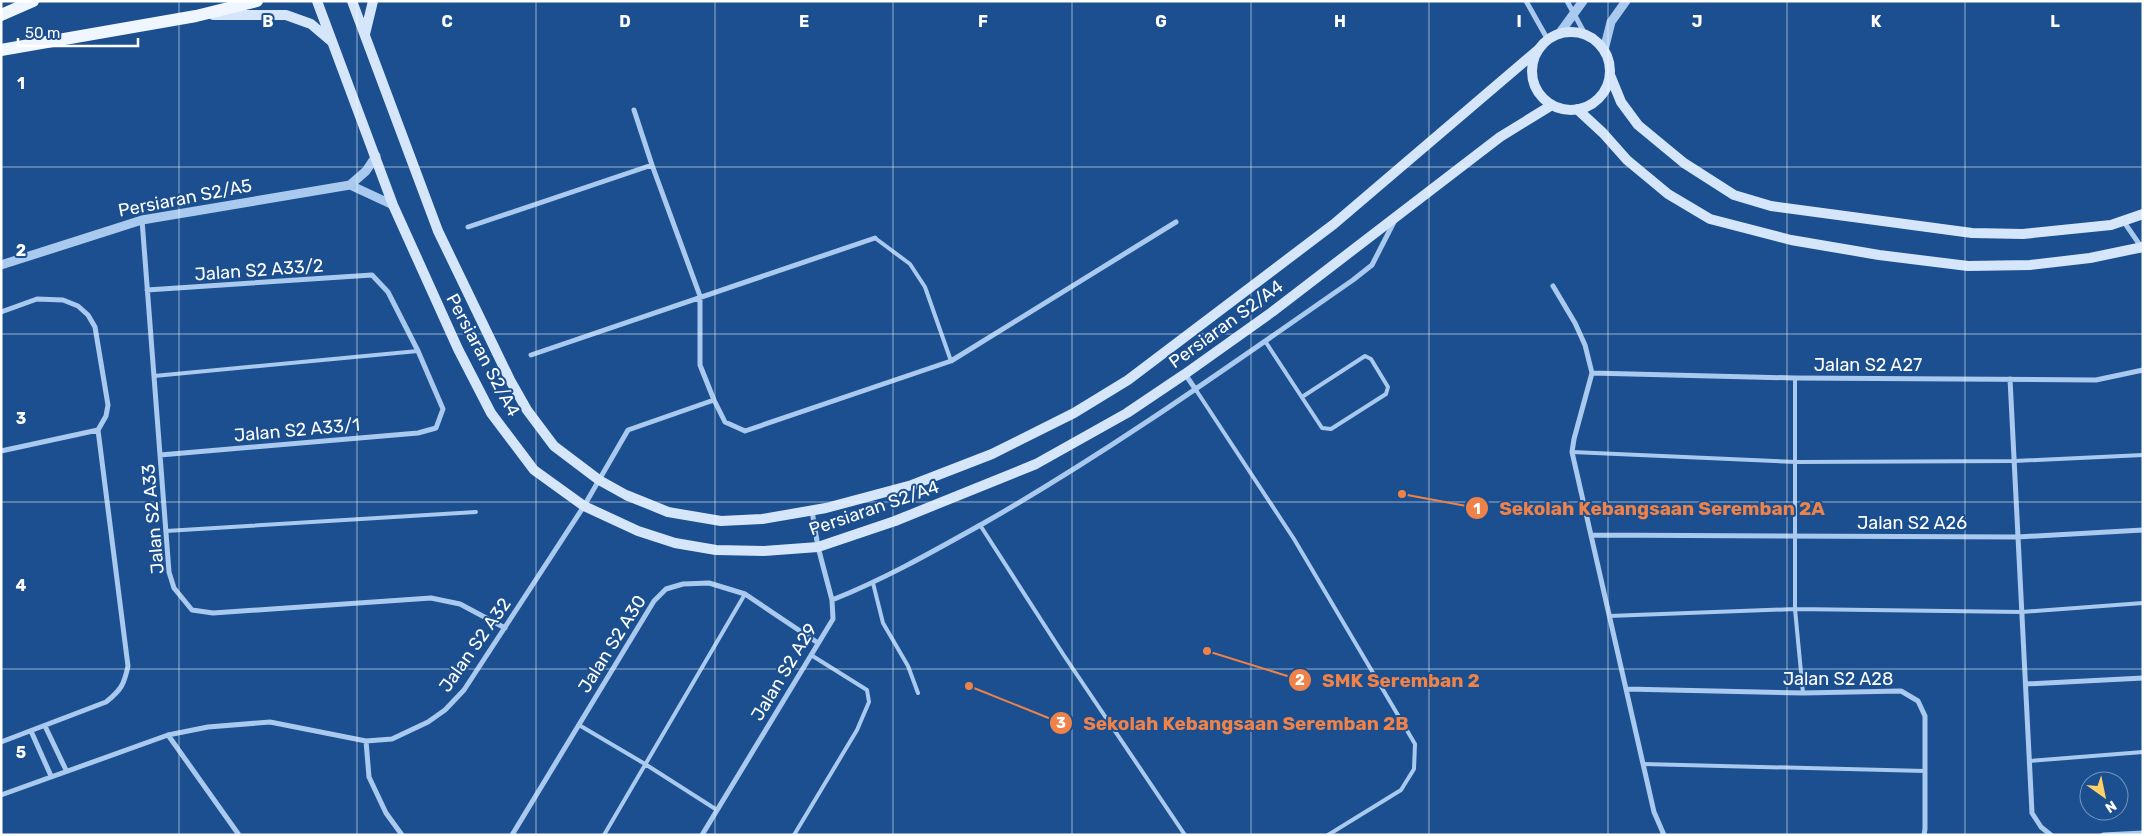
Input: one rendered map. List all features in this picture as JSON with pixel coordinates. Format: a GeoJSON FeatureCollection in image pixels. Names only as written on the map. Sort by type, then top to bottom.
{"type":"FeatureCollection","features":[{"type":"Feature","properties":{"kind":"main road"},"geometry":{"type":"LineString","coordinates":[[1,15],[32,1]]}},
{"type":"Feature","properties":{"kind":"main road"},"geometry":{"type":"LineString","coordinates":[[1,50],[196,16],[257,1]]}},
{"type":"Feature","properties":{"kind":"main road","name":"Persiaran S2/A4"},"geometry":{"type":"LineString","coordinates":[[317,1],[393,206],[458,349],[491,413],[534,470],[584,506],[638,531],[676,542],[716,550],[764,551],[818,547],[895,521],[1036,464],[1118,418],[1186,374],[1280,306],[1500,137],[1552,104]]}},
{"type":"Feature","properties":{"kind":"main road","name":"Persiaran S2/A4"},"geometry":{"type":"LineString","coordinates":[[352,1],[438,231],[510,380],[527,410],[554,446],[599,480],[626,495],[668,512],[721,521],[762,519],[812,510],[912,486],[992,454],[1074,413],[1128,380],[1334,224],[1539,49]]}},
{"type":"Feature","properties":{"kind":"main road"},"geometry":{"type":"LineString","coordinates":[[364,36],[372,1]]}},
{"type":"Feature","properties":{"kind":"main road"},"geometry":{"type":"LineString","coordinates":[[196,16],[286,15],[311,24],[332,42]]}},
{"type":"Feature","properties":{"kind":"main road"},"geometry":{"type":"LineString","coordinates":[[1610,75],[1606,87],[1599,98],[1589,105],[1576,109],[1564,109],[1552,104],[1542,96],[1535,86],[1532,73],[1534,60],[1539,49],[1548,40],[1559,34],[1572,32],[1585,34],[1596,41],[1604,50],[1609,62],[1610,75],[1621,102],[1638,125],[1684,163],[1734,195],[1771,206],[1972,233],[2023,234],[2069,230],[2124,222],[2143,214]]}},
{"type":"Feature","properties":{"kind":"main road"},"geometry":{"type":"LineString","coordinates":[[1576,109],[1603,133],[1627,160],[1668,194],[1710,219],[1791,240],[1880,255],[1968,266],[2030,266],[2090,258],[2142,248]]}},
{"type":"Feature","properties":{"kind":"street"},"geometry":{"type":"LineString","coordinates":[[1526,1],[1548,40]]}},
{"type":"Feature","properties":{"kind":"street"},"geometry":{"type":"LineString","coordinates":[[1566,1],[1585,34]]}},
{"type":"Feature","properties":{"kind":"street"},"geometry":{"type":"LineString","coordinates":[[1559,34],[1584,1]]}},
{"type":"Feature","properties":{"kind":"street"},"geometry":{"type":"LineString","coordinates":[[1604,50],[1611,22],[1626,1]]}},
{"type":"Feature","properties":{"kind":"street"},"geometry":{"type":"LineString","coordinates":[[634,110],[700,296],[700,365],[725,422],[745,430],[951,361],[1176,222]]}},
{"type":"Feature","properties":{"kind":"street"},"geometry":{"type":"LineString","coordinates":[[376,156],[366,171],[350,185],[393,206]]}},
{"type":"Feature","properties":{"kind":"street"},"geometry":{"type":"LineString","coordinates":[[468,227],[652,165]]}},
{"type":"Feature","properties":{"kind":"street","name":"Persiaran S2/A5"},"geometry":{"type":"LineString","coordinates":[[1,265],[142,220],[350,185]]}},
{"type":"Feature","properties":{"kind":"street"},"geometry":{"type":"LineString","coordinates":[[832,600],[873,584],[914,563],[1068,473],[1160,415],[1353,280],[1372,264],[1396,217]]}},
{"type":"Feature","properties":{"kind":"street","name":"Jalan S2 A33"},"geometry":{"type":"LineString","coordinates":[[142,220],[169,572],[174,588],[192,610],[213,613],[431,598],[460,604],[505,628]]}},
{"type":"Feature","properties":{"kind":"street"},"geometry":{"type":"LineString","coordinates":[[2124,222],[2142,248]]}},
{"type":"Feature","properties":{"kind":"street"},"geometry":{"type":"LineString","coordinates":[[531,355],[875,238]]}},
{"type":"Feature","properties":{"kind":"street","name":"Jalan S2 A33/2"},"geometry":{"type":"LineString","coordinates":[[147,290],[372,275],[388,292],[418,351]]}},
{"type":"Feature","properties":{"kind":"street"},"geometry":{"type":"LineString","coordinates":[[1553,286],[1575,323],[1592,373],[1572,452],[1654,812],[1664,835]]}},
{"type":"Feature","properties":{"kind":"street"},"geometry":{"type":"LineString","coordinates":[[1,312],[37,299],[63,300],[78,306],[88,315],[95,327],[108,405],[106,416],[98,430],[128,666],[125,681],[120,692],[106,702],[1,742]]}},
{"type":"Feature","properties":{"kind":"street","name":"Jalan S2 A33/1"},"geometry":{"type":"LineString","coordinates":[[160,455],[418,434],[436,428],[442,409],[418,351]]}},
{"type":"Feature","properties":{"kind":"street","name":"Jalan S2 A27"},"geometry":{"type":"LineString","coordinates":[[1592,373],[1795,378],[2096,380],[2143,370]]}},
{"type":"Feature","properties":{"kind":"street"},"geometry":{"type":"LineString","coordinates":[[1186,374],[1196,390]]}},
{"type":"Feature","properties":{"kind":"street"},"geometry":{"type":"LineString","coordinates":[[2010,379],[2032,813],[2041,827],[2051,835]]}},
{"type":"Feature","properties":{"kind":"street","name":"Jalan S2 A32"},"geometry":{"type":"LineString","coordinates":[[1,795],[66,770],[168,735],[208,727],[270,722],[366,742],[392,739],[428,722],[445,710],[464,690],[584,506],[628,430],[714,400]]}},
{"type":"Feature","properties":{"kind":"street"},"geometry":{"type":"LineString","coordinates":[[1,451],[98,430]]}},
{"type":"Feature","properties":{"kind":"street","name":"Jalan S2 A29"},"geometry":{"type":"LineString","coordinates":[[702,835],[833,619],[832,600],[818,547],[812,510]]}},
{"type":"Feature","properties":{"kind":"street","name":"Jalan S2 A26"},"geometry":{"type":"LineString","coordinates":[[1591,535],[2018,537],[2143,530]]}},
{"type":"Feature","properties":{"kind":"street","name":"Jalan S2 A30"},"geometry":{"type":"LineString","coordinates":[[512,835],[654,601],[666,589],[683,584],[709,583],[745,594],[818,643]]}},
{"type":"Feature","properties":{"kind":"street"},"geometry":{"type":"LineString","coordinates":[[2026,684],[2143,678]]}},
{"type":"Feature","properties":{"kind":"street","name":"Jalan S2 A28"},"geometry":{"type":"LineString","coordinates":[[1626,689],[1803,693],[1901,691],[1918,700],[1925,716],[1924,832]]}},
{"type":"Feature","properties":{"kind":"street"},"geometry":{"type":"LineString","coordinates":[[45,726],[66,770]]}},
{"type":"Feature","properties":{"kind":"street"},"geometry":{"type":"LineString","coordinates":[[31,731],[52,776]]}},
{"type":"Feature","properties":{"kind":"street"},"geometry":{"type":"LineString","coordinates":[[168,735],[239,835]]}},
{"type":"Feature","properties":{"kind":"street"},"geometry":{"type":"LineString","coordinates":[[366,742],[369,778],[386,813],[402,835]]}},
{"type":"Feature","properties":{"kind":"street"},"geometry":{"type":"LineString","coordinates":[[2103,835],[2143,833]]}},
{"type":"Feature","properties":{"kind":"lane"},"geometry":{"type":"LineString","coordinates":[[875,238],[910,264],[925,287],[951,361]]}},
{"type":"Feature","properties":{"kind":"lane"},"geometry":{"type":"LineString","coordinates":[[1265,342],[1302,398],[1322,428],[1327,430],[1332,429],[1386,394],[1388,387],[1371,359],[1365,356],[1302,398]]}},
{"type":"Feature","properties":{"kind":"lane"},"geometry":{"type":"LineString","coordinates":[[154,376],[418,351]]}},
{"type":"Feature","properties":{"kind":"lane"},"geometry":{"type":"LineString","coordinates":[[1795,378],[1796,462],[1794,536],[1796,609],[1803,693]]}},
{"type":"Feature","properties":{"kind":"lane"},"geometry":{"type":"LineString","coordinates":[[1196,390],[1294,539],[1415,744],[1414,769],[1401,790],[1328,835]]}},
{"type":"Feature","properties":{"kind":"lane"},"geometry":{"type":"LineString","coordinates":[[1572,452],[1796,462],[2015,461],[2143,455]]}},
{"type":"Feature","properties":{"kind":"lane"},"geometry":{"type":"LineString","coordinates":[[166,531],[476,512]]}},
{"type":"Feature","properties":{"kind":"lane"},"geometry":{"type":"LineString","coordinates":[[980,525],[1063,654],[1185,835]]}},
{"type":"Feature","properties":{"kind":"lane"},"geometry":{"type":"LineString","coordinates":[[873,584],[883,623],[908,666],[918,694]]}},
{"type":"Feature","properties":{"kind":"lane"},"geometry":{"type":"LineString","coordinates":[[604,835],[745,594]]}},
{"type":"Feature","properties":{"kind":"lane"},"geometry":{"type":"LineString","coordinates":[[1609,616],[1796,609],[2022,612],[2143,603]]}},
{"type":"Feature","properties":{"kind":"lane"},"geometry":{"type":"LineString","coordinates":[[794,835],[857,730],[869,702],[867,690],[811,655]]}},
{"type":"Feature","properties":{"kind":"lane"},"geometry":{"type":"LineString","coordinates":[[578,725],[645,764],[717,810]]}},
{"type":"Feature","properties":{"kind":"lane"},"geometry":{"type":"LineString","coordinates":[[2030,762],[2143,752]]}},
{"type":"Feature","properties":{"kind":"lane"},"geometry":{"type":"LineString","coordinates":[[1643,764],[1925,771]]}},
{"type":"Feature","properties":{"kind":"place","name":"Sekolah Kebangsaan Seremban 2A"},"geometry":{"type":"Point","coordinates":[1402,494]}},
{"type":"Feature","properties":{"kind":"place","name":"SMK Seremban 2"},"geometry":{"type":"Point","coordinates":[1207,651]}},
{"type":"Feature","properties":{"kind":"place","name":"Sekolah Kebangsaan Seremban 2B"},"geometry":{"type":"Point","coordinates":[969,686]}}]}
